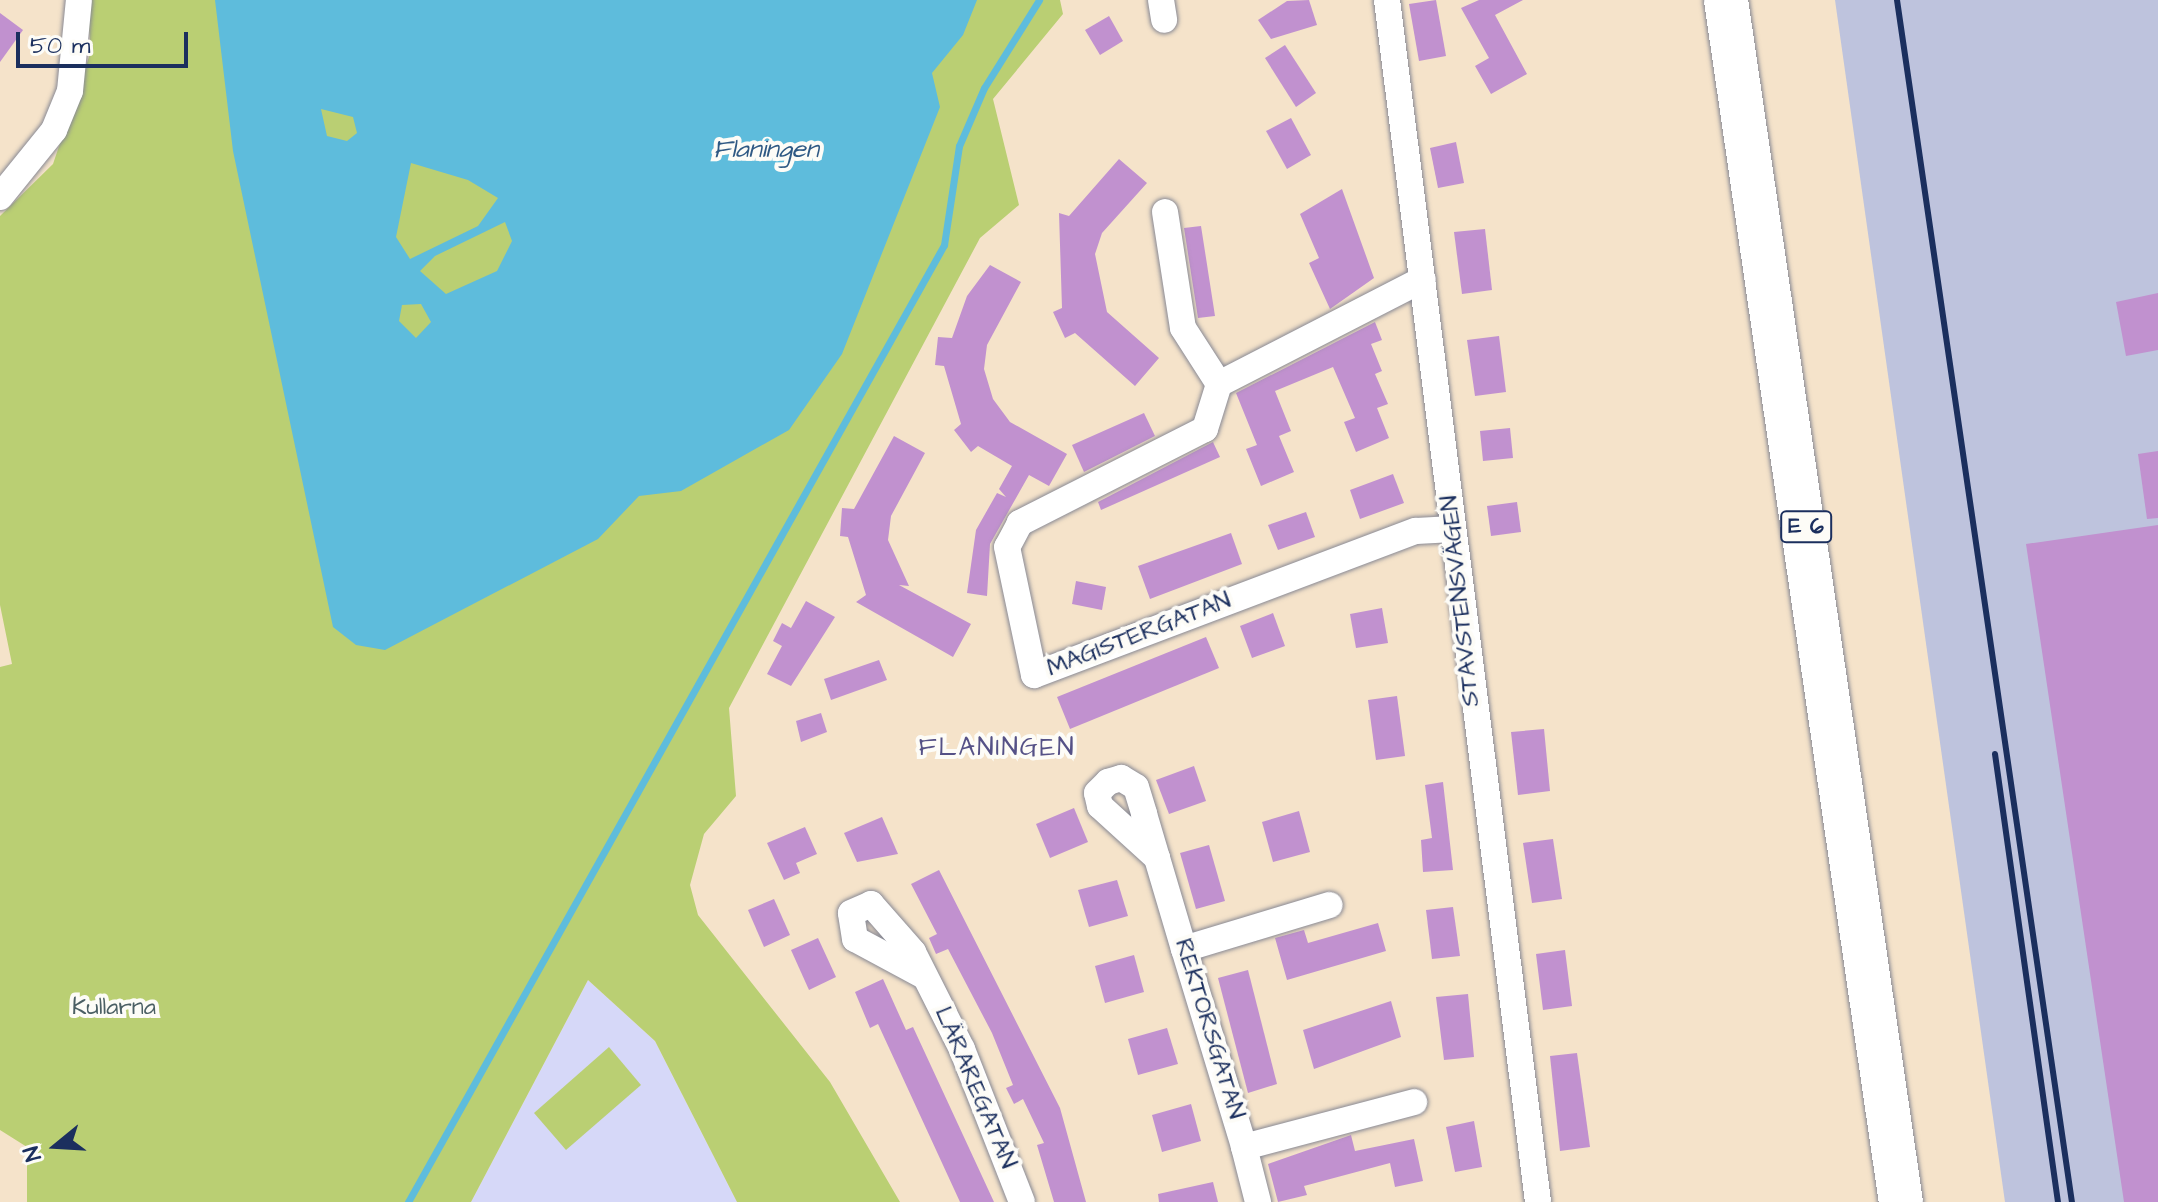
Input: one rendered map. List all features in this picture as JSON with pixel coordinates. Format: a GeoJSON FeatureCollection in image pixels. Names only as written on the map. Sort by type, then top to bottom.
{"type":"FeatureCollection","features":[{"type":"Feature","properties":{"kind":"highway","name":"E 6"},"geometry":{"type":"LineString","coordinates":[[1726,0],[1883,1055],[1901,1202]]}},
{"type":"Feature","properties":{"kind":"highway","name":"E 6"},"geometry":{"type":"LineString","coordinates":[[1883,1055],[1912,1202]]}},
{"type":"Feature","properties":{"kind":"street"},"geometry":{"type":"LineString","coordinates":[[0,197],[54,130],[70,91],[79,0]]}},
{"type":"Feature","properties":{"kind":"street","name":"STAVSTENSVÄGEN"},"geometry":{"type":"LineString","coordinates":[[1387,0],[1538,1202]]}},
{"type":"Feature","properties":{"kind":"street"},"geometry":{"type":"LineString","coordinates":[[1165,212],[1183,328],[1219,384],[1423,279]]}},
{"type":"Feature","properties":{"kind":"street","name":"MAGISTERGATAN"},"geometry":{"type":"LineString","coordinates":[[1219,384],[1205,429],[1020,523],[1007,547],[1034,675],[1416,531],[1453,529]]}},
{"type":"Feature","properties":{"kind":"street","name":"REKTORSGATAN"},"geometry":{"type":"LineString","coordinates":[[1157,858],[1258,1202]]}},
{"type":"Feature","properties":{"kind":"street"},"geometry":{"type":"LineString","coordinates":[[1184,949],[1330,905]]}},
{"type":"Feature","properties":{"kind":"street","name":"LÄRAREGATAN"},"geometry":{"type":"LineString","coordinates":[[924,976],[1022,1202]]}},
{"type":"Feature","properties":{"kind":"street"},"geometry":{"type":"LineString","coordinates":[[1244,1147],[1414,1102]]}},
{"type":"Feature","properties":{"kind":"shaded area"},"geometry":{"type":"Polygon","coordinates":[[[1835,0],[2158,0],[2158,1202],[2005,1202],[1835,0]]]}},
{"type":"Feature","properties":{"kind":"shaded area"},"geometry":{"type":"Polygon","coordinates":[[[588,980],[655,1041],[737,1202],[471,1202],[588,980]]]}},
{"type":"Feature","properties":{"kind":"green space","name":"Kullarna"},"geometry":{"type":"Polygon","coordinates":[[[87,0],[1060,0],[1063,14],[993,99],[1019,205],[980,238],[729,708],[736,796],[704,834],[690,885],[698,915],[830,1082],[900,1202],[737,1202],[655,1041],[588,980],[471,1202],[27,1202],[27,1147],[0,1130],[0,667],[12,664],[0,605],[0,216],[53,164],[91,51],[87,0]]]}},
{"type":"Feature","properties":{"kind":"green space"},"geometry":{"type":"Polygon","coordinates":[[[609,1047],[641,1085],[566,1150],[534,1113],[609,1047]]]}},
{"type":"Feature","properties":{"kind":"water","name":"Flaningen"},"geometry":{"type":"Polygon","coordinates":[[[215,0],[977,0],[963,35],[932,73],[940,107],[842,354],[789,430],[681,491],[639,496],[598,539],[385,650],[356,645],[333,627],[233,151],[215,0]],[[321,109],[327,136],[347,141],[357,133],[353,117],[321,109]],[[411,163],[396,237],[410,259],[478,226],[498,198],[468,180],[411,163]],[[505,222],[435,256],[420,271],[446,294],[497,271],[512,241],[505,222]],[[421,304],[402,305],[399,321],[416,338],[431,322],[421,304]]]}},
{"type":"Feature","properties":{"kind":"building"},"geometry":{"type":"Polygon","coordinates":[[[1309,0],[1317,25],[1271,39],[1258,20],[1287,1],[1309,0]]]}},
{"type":"Feature","properties":{"kind":"building"},"geometry":{"type":"Polygon","coordinates":[[[1436,0],[1446,56],[1419,61],[1409,4],[1436,0]]]}},
{"type":"Feature","properties":{"kind":"building"},"geometry":{"type":"Polygon","coordinates":[[[1479,0],[1523,0],[1495,15],[1527,74],[1491,94],[1475,66],[1489,58],[1461,8],[1479,0]]]}},
{"type":"Feature","properties":{"kind":"building"},"geometry":{"type":"Polygon","coordinates":[[[0,13],[23,30],[0,62],[0,13]]]}},
{"type":"Feature","properties":{"kind":"building"},"geometry":{"type":"Polygon","coordinates":[[[1109,16],[1123,41],[1100,55],[1085,30],[1109,16]]]}},
{"type":"Feature","properties":{"kind":"building"},"geometry":{"type":"Polygon","coordinates":[[[1285,45],[1316,93],[1296,107],[1265,58],[1285,45]]]}},
{"type":"Feature","properties":{"kind":"building"},"geometry":{"type":"Polygon","coordinates":[[[1291,118],[1311,155],[1287,169],[1266,131],[1291,118]]]}},
{"type":"Feature","properties":{"kind":"building"},"geometry":{"type":"Polygon","coordinates":[[[1456,142],[1464,183],[1438,188],[1430,148],[1456,142]]]}},
{"type":"Feature","properties":{"kind":"building"},"geometry":{"type":"Polygon","coordinates":[[[1119,159],[1147,183],[1102,233],[1095,254],[1107,312],[1159,358],[1135,386],[1075,333],[1065,338],[1053,312],[1062,308],[1059,213],[1069,216],[1119,159]]]}},
{"type":"Feature","properties":{"kind":"building"},"geometry":{"type":"Polygon","coordinates":[[[1342,189],[1374,278],[1330,309],[1309,263],[1319,258],[1300,214],[1342,189]]]}},
{"type":"Feature","properties":{"kind":"building"},"geometry":{"type":"Polygon","coordinates":[[[1201,226],[1215,316],[1198,318],[1184,228],[1201,226]]]}},
{"type":"Feature","properties":{"kind":"building"},"geometry":{"type":"Polygon","coordinates":[[[1485,229],[1492,290],[1462,294],[1454,232],[1485,229]]]}},
{"type":"Feature","properties":{"kind":"building"},"geometry":{"type":"Polygon","coordinates":[[[990,265],[1021,282],[987,345],[984,369],[993,399],[1010,422],[1067,454],[1049,486],[1029,475],[990,544],[987,596],[967,593],[976,530],[997,493],[1006,497],[999,489],[1012,466],[978,446],[971,452],[954,430],[961,424],[944,366],[935,365],[938,337],[952,338],[967,296],[990,265]]]}},
{"type":"Feature","properties":{"kind":"building"},"geometry":{"type":"Polygon","coordinates":[[[2158,293],[2158,350],[2126,356],[2116,302],[2158,293]]]}},
{"type":"Feature","properties":{"kind":"building"},"geometry":{"type":"Polygon","coordinates":[[[1375,322],[1382,340],[1371,344],[1382,371],[1375,374],[1388,404],[1377,408],[1389,438],[1356,452],[1344,422],[1355,418],[1333,367],[1275,391],[1291,431],[1279,436],[1294,472],[1261,486],[1246,449],[1257,445],[1236,393],[1375,322]]]}},
{"type":"Feature","properties":{"kind":"building"},"geometry":{"type":"Polygon","coordinates":[[[1499,336],[1506,392],[1475,396],[1467,340],[1499,336]]]}},
{"type":"Feature","properties":{"kind":"building"},"geometry":{"type":"Polygon","coordinates":[[[1144,413],[1155,436],[1084,472],[1072,445],[1144,413]]]}},
{"type":"Feature","properties":{"kind":"building"},"geometry":{"type":"Polygon","coordinates":[[[1510,428],[1513,458],[1483,461],[1480,431],[1510,428]]]}},
{"type":"Feature","properties":{"kind":"building"},"geometry":{"type":"Polygon","coordinates":[[[894,436],[925,453],[891,516],[888,540],[909,586],[899,585],[971,624],[953,657],[856,602],[866,595],[848,537],[840,536],[842,508],[854,509],[894,436]]]}},
{"type":"Feature","properties":{"kind":"building"},"geometry":{"type":"Polygon","coordinates":[[[1213,442],[1220,457],[1101,510],[1098,502],[1213,442]]]}},
{"type":"Feature","properties":{"kind":"building"},"geometry":{"type":"Polygon","coordinates":[[[2158,451],[2158,518],[2147,519],[2138,454],[2158,451]]]}},
{"type":"Feature","properties":{"kind":"building"},"geometry":{"type":"Polygon","coordinates":[[[1393,474],[1404,503],[1360,519],[1350,490],[1393,474]]]}},
{"type":"Feature","properties":{"kind":"building"},"geometry":{"type":"Polygon","coordinates":[[[1517,502],[1521,532],[1491,536],[1487,506],[1517,502]]]}},
{"type":"Feature","properties":{"kind":"building"},"geometry":{"type":"Polygon","coordinates":[[[1306,512],[1315,537],[1278,550],[1268,525],[1306,512]]]}},
{"type":"Feature","properties":{"kind":"building"},"geometry":{"type":"Polygon","coordinates":[[[2158,525],[2158,1202],[2124,1202],[2026,544],[2158,525]]]}},
{"type":"Feature","properties":{"kind":"building"},"geometry":{"type":"Polygon","coordinates":[[[1231,533],[1242,564],[1150,599],[1138,566],[1231,533]]]}},
{"type":"Feature","properties":{"kind":"building"},"geometry":{"type":"Polygon","coordinates":[[[1076,581],[1106,587],[1102,610],[1072,604],[1076,581]]]}},
{"type":"Feature","properties":{"kind":"building"},"geometry":{"type":"Polygon","coordinates":[[[806,601],[835,617],[791,686],[767,674],[782,646],[773,641],[782,623],[791,628],[806,601]]]}},
{"type":"Feature","properties":{"kind":"building"},"geometry":{"type":"Polygon","coordinates":[[[1382,608],[1388,643],[1356,648],[1350,614],[1382,608]]]}},
{"type":"Feature","properties":{"kind":"building"},"geometry":{"type":"Polygon","coordinates":[[[1273,613],[1285,646],[1252,658],[1240,626],[1273,613]]]}},
{"type":"Feature","properties":{"kind":"building"},"geometry":{"type":"Polygon","coordinates":[[[1206,637],[1219,668],[1070,729],[1057,697],[1206,637]]]}},
{"type":"Feature","properties":{"kind":"building"},"geometry":{"type":"Polygon","coordinates":[[[879,660],[887,680],[831,700],[824,679],[879,660]]]}},
{"type":"Feature","properties":{"kind":"building"},"geometry":{"type":"Polygon","coordinates":[[[1397,696],[1405,756],[1376,760],[1368,700],[1397,696]]]}},
{"type":"Feature","properties":{"kind":"building"},"geometry":{"type":"Polygon","coordinates":[[[821,713],[827,732],[801,742],[796,721],[821,713]]]}},
{"type":"Feature","properties":{"kind":"building"},"geometry":{"type":"Polygon","coordinates":[[[1544,729],[1550,791],[1518,795],[1511,732],[1544,729]]]}},
{"type":"Feature","properties":{"kind":"building"},"geometry":{"type":"Polygon","coordinates":[[[1194,766],[1206,801],[1169,814],[1156,780],[1194,766]]]}},
{"type":"Feature","properties":{"kind":"building"},"geometry":{"type":"Polygon","coordinates":[[[1443,782],[1453,870],[1423,872],[1421,840],[1432,838],[1425,785],[1443,782]]]}},
{"type":"Feature","properties":{"kind":"building"},"geometry":{"type":"Polygon","coordinates":[[[1074,808],[1088,842],[1050,858],[1036,824],[1074,808]]]}},
{"type":"Feature","properties":{"kind":"building"},"geometry":{"type":"Polygon","coordinates":[[[1299,811],[1310,852],[1273,862],[1262,822],[1299,811]]]}},
{"type":"Feature","properties":{"kind":"building"},"geometry":{"type":"Polygon","coordinates":[[[882,817],[898,854],[857,862],[844,833],[882,817]]]}},
{"type":"Feature","properties":{"kind":"building"},"geometry":{"type":"Polygon","coordinates":[[[805,827],[817,854],[796,863],[800,873],[784,880],[767,843],[805,827]]]}},
{"type":"Feature","properties":{"kind":"building"},"geometry":{"type":"Polygon","coordinates":[[[1553,839],[1562,899],[1532,903],[1523,843],[1553,839]]]}},
{"type":"Feature","properties":{"kind":"building"},"geometry":{"type":"Polygon","coordinates":[[[1209,845],[1225,901],[1196,909],[1180,853],[1209,845]]]}},
{"type":"Feature","properties":{"kind":"building"},"geometry":{"type":"Polygon","coordinates":[[[939,870],[1060,1108],[1086,1202],[1054,1202],[1037,1145],[1044,1143],[1023,1099],[1014,1104],[1006,1088],[1013,1085],[992,1033],[948,949],[936,954],[929,938],[937,934],[911,884],[939,870]]]}},
{"type":"Feature","properties":{"kind":"building"},"geometry":{"type":"Polygon","coordinates":[[[1117,880],[1128,916],[1089,927],[1078,890],[1117,880]]]}},
{"type":"Feature","properties":{"kind":"building"},"geometry":{"type":"Polygon","coordinates":[[[774,899],[790,935],[764,947],[748,910],[774,899]]]}},
{"type":"Feature","properties":{"kind":"building"},"geometry":{"type":"Polygon","coordinates":[[[1453,907],[1460,956],[1432,959],[1426,910],[1453,907]]]}},
{"type":"Feature","properties":{"kind":"building"},"geometry":{"type":"Polygon","coordinates":[[[1378,923],[1386,951],[1287,980],[1275,938],[1304,930],[1308,943],[1378,923]]]}},
{"type":"Feature","properties":{"kind":"building"},"geometry":{"type":"Polygon","coordinates":[[[818,938],[836,977],[809,990],[791,950],[818,938]]]}},
{"type":"Feature","properties":{"kind":"building"},"geometry":{"type":"Polygon","coordinates":[[[1565,950],[1572,1006],[1543,1010],[1536,954],[1565,950]]]}},
{"type":"Feature","properties":{"kind":"building"},"geometry":{"type":"Polygon","coordinates":[[[1134,955],[1144,992],[1105,1003],[1095,966],[1134,955]]]}},
{"type":"Feature","properties":{"kind":"building"},"geometry":{"type":"Polygon","coordinates":[[[1248,970],[1277,1084],[1248,1093],[1218,978],[1248,970]]]}},
{"type":"Feature","properties":{"kind":"building"},"geometry":{"type":"Polygon","coordinates":[[[883,979],[906,1030],[913,1027],[994,1202],[960,1202],[878,1024],[870,1028],[855,992],[883,979]]]}},
{"type":"Feature","properties":{"kind":"building"},"geometry":{"type":"Polygon","coordinates":[[[1468,994],[1474,1057],[1444,1060],[1436,997],[1468,994]]]}},
{"type":"Feature","properties":{"kind":"building"},"geometry":{"type":"Polygon","coordinates":[[[1391,1001],[1401,1037],[1314,1069],[1303,1030],[1391,1001]]]}},
{"type":"Feature","properties":{"kind":"building"},"geometry":{"type":"Polygon","coordinates":[[[1167,1028],[1178,1064],[1138,1075],[1128,1039],[1167,1028]]]}},
{"type":"Feature","properties":{"kind":"building"},"geometry":{"type":"Polygon","coordinates":[[[1577,1053],[1590,1147],[1560,1151],[1550,1056],[1577,1053]]]}},
{"type":"Feature","properties":{"kind":"building"},"geometry":{"type":"Polygon","coordinates":[[[1191,1104],[1201,1141],[1162,1152],[1152,1115],[1191,1104]]]}},
{"type":"Feature","properties":{"kind":"building"},"geometry":{"type":"Polygon","coordinates":[[[1474,1121],[1482,1167],[1455,1172],[1446,1127],[1474,1121]]]}},
{"type":"Feature","properties":{"kind":"building"},"geometry":{"type":"Polygon","coordinates":[[[1351,1135],[1355,1151],[1414,1139],[1423,1181],[1395,1187],[1390,1163],[1304,1186],[1307,1195],[1278,1202],[1268,1164],[1351,1135]]]}},
{"type":"Feature","properties":{"kind":"building"},"geometry":{"type":"Polygon","coordinates":[[[1213,1182],[1218,1202],[1159,1202],[1158,1194],[1213,1182]]]}},
{"type":"Feature","properties":{"kind":"waterway"},"geometry":{"type":"LineString","coordinates":[[408,1202],[944,245],[959,146],[984,88],[1039,0]]}},
{"type":"Feature","properties":{"kind":"railway"},"geometry":{"type":"LineString","coordinates":[[1897,0],[2072,1202]]}},
{"type":"Feature","properties":{"kind":"railway"},"geometry":{"type":"LineString","coordinates":[[1995,754],[2058,1202]]}},
{"type":"Feature","properties":{"kind":"district","name":"FLANINGEN"},"geometry":{"type":"Point","coordinates":[997,748]}}]}
